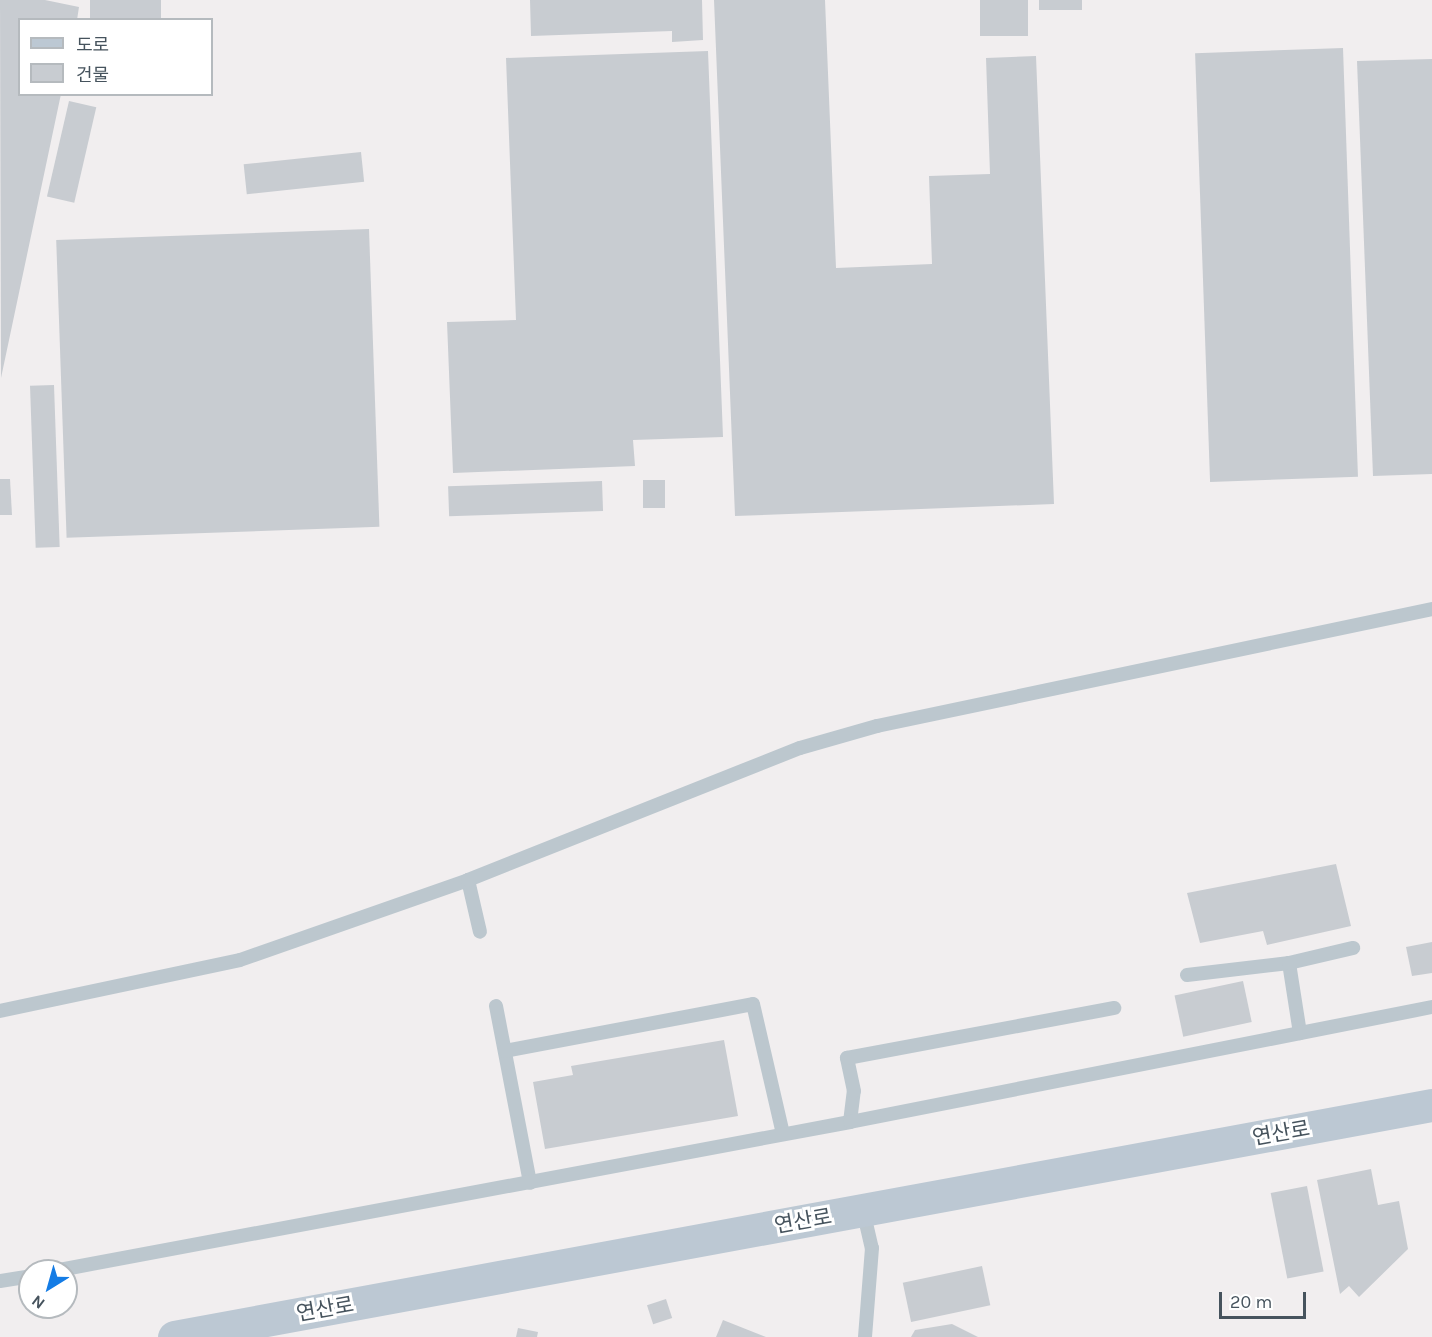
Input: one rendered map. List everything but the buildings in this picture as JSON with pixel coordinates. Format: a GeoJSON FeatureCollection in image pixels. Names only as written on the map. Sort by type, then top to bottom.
{"type":"FeatureCollection","features":[{"type":"Feature","properties":{"kind":"main road","name":"연산로"},"geometry":{"type":"LineString","coordinates":[[174,1337],[1432,1105]]}},
{"type":"Feature","properties":{"kind":"lane"},"geometry":{"type":"LineString","coordinates":[[0,1011],[240,960],[468,880],[800,748],[877,726],[1432,609]]}},
{"type":"Feature","properties":{"kind":"lane"},"geometry":{"type":"LineString","coordinates":[[468,880],[480,932]]}},
{"type":"Feature","properties":{"kind":"lane"},"geometry":{"type":"LineString","coordinates":[[1187,975],[1289,963],[1353,948]]}},
{"type":"Feature","properties":{"kind":"lane"},"geometry":{"type":"LineString","coordinates":[[1289,963],[1300,1033]]}},
{"type":"Feature","properties":{"kind":"lane"},"geometry":{"type":"LineString","coordinates":[[505,1052],[753,1004],[783,1134]]}},
{"type":"Feature","properties":{"kind":"lane"},"geometry":{"type":"LineString","coordinates":[[496,1006],[530,1183]]}},
{"type":"Feature","properties":{"kind":"lane"},"geometry":{"type":"LineString","coordinates":[[78,1267],[850,1122],[1432,1007]]}},
{"type":"Feature","properties":{"kind":"lane"},"geometry":{"type":"LineString","coordinates":[[850,1122],[854,1091],[847,1058],[1114,1008]]}},
{"type":"Feature","properties":{"kind":"lane"},"geometry":{"type":"LineString","coordinates":[[863,1210],[873,1248],[865,1337]]}},
{"type":"Feature","properties":{"kind":"lane"},"geometry":{"type":"LineString","coordinates":[[0,1281],[18,1277]]}}]}
